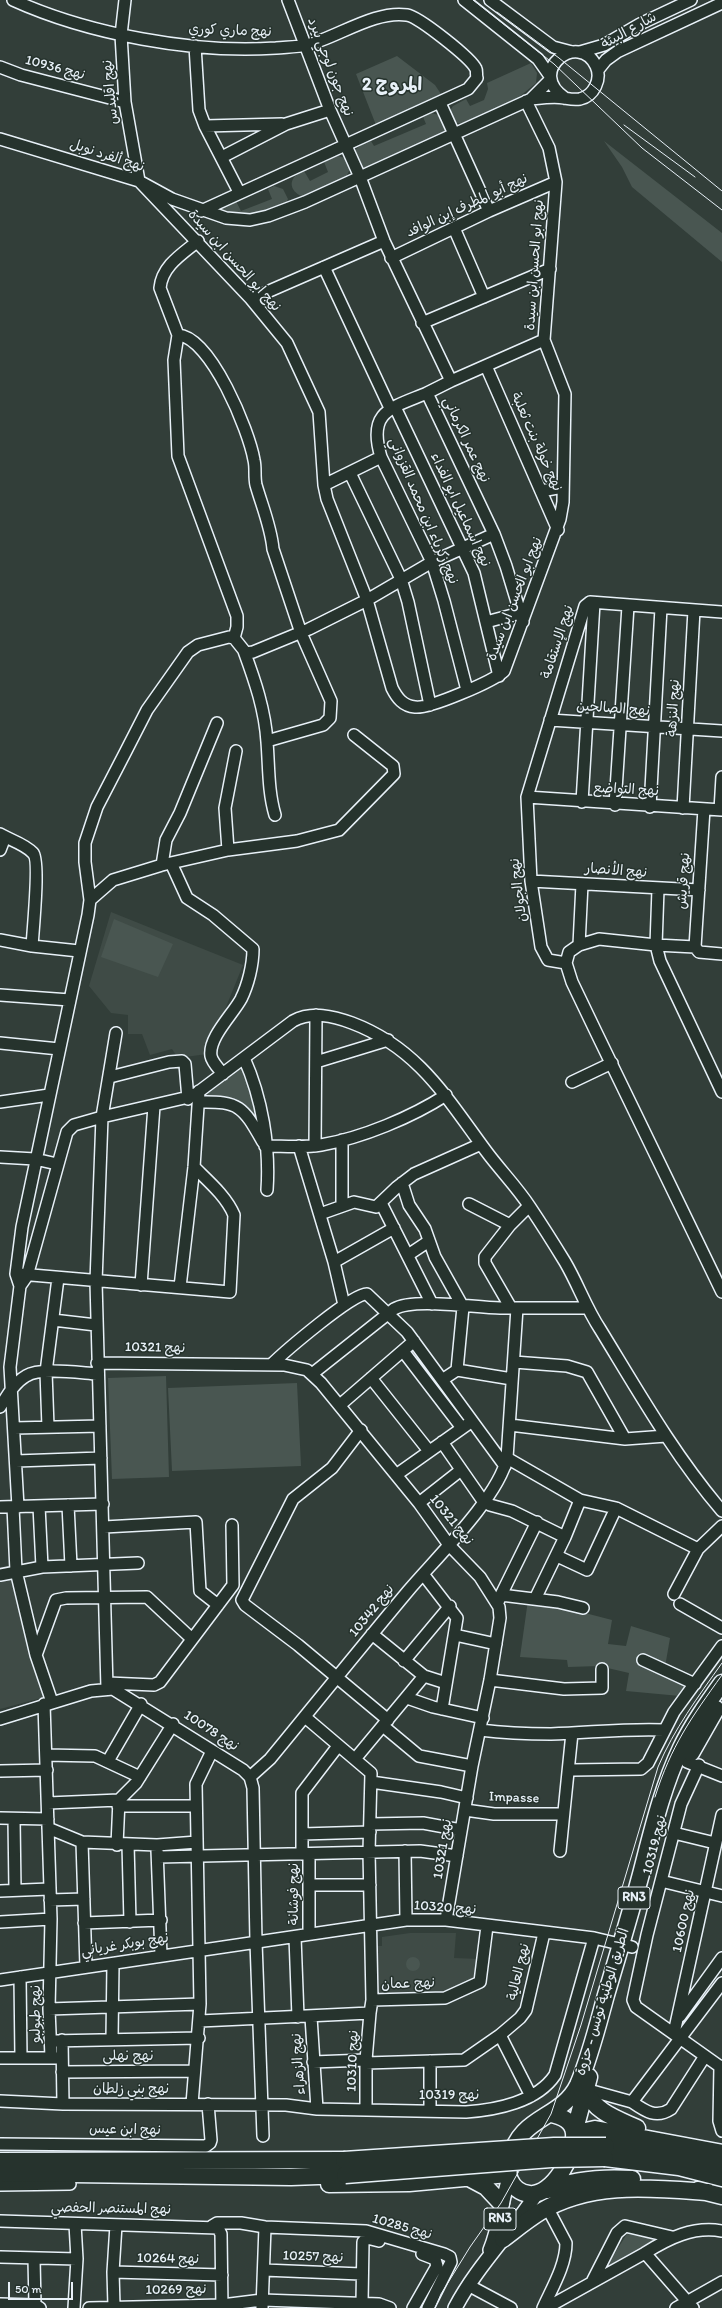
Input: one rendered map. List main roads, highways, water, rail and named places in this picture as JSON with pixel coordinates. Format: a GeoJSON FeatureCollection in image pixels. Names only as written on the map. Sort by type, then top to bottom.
{"type":"FeatureCollection","features":[{"type":"Feature","properties":{"kind":"highway","name":"الطريق الوطنية تونس - حزوة"},"geometry":{"type":"LineString","coordinates":[[568,2127],[585,2090],[613,2012],[626,1946],[670,1775],[694,1723],[722,1683]]}},
{"type":"Feature","properties":{"kind":"highway","name":"الطريق الوطنية تونس - حزوة"},"geometry":{"type":"LineString","coordinates":[[568,2127],[577,2086],[626,1946],[667,1816],[693,1764],[722,1700]]}},
{"type":"Feature","properties":{"kind":"highway"},"geometry":{"type":"LineString","coordinates":[[585,2090],[592,2102],[607,2115],[637,2128]]}},
{"type":"Feature","properties":{"kind":"highway","name":"RN3"},"geometry":{"type":"LineString","coordinates":[[538,2119],[568,2127],[557,2179],[541,2192],[529,2194],[516,2188],[509,2176],[511,2157],[519,2137],[538,2119]]}},
{"type":"Feature","properties":{"kind":"highway"},"geometry":{"type":"LineString","coordinates":[[568,2127],[602,2122],[722,2146]]}},
{"type":"Feature","properties":{"kind":"highway"},"geometry":{"type":"LineString","coordinates":[[568,2127],[586,2131],[595,2128],[722,2153]]}},
{"type":"Feature","properties":{"kind":"highway"},"geometry":{"type":"LineString","coordinates":[[0,2174],[147,2167],[345,2167],[551,2159],[606,2152],[682,2156],[722,2166]]}},
{"type":"Feature","properties":{"kind":"highway"},"geometry":{"type":"LineString","coordinates":[[606,2152],[679,2167],[722,2178]]}},
{"type":"Feature","properties":{"kind":"highway"},"geometry":{"type":"LineString","coordinates":[[0,2161],[147,2167],[260,2176],[345,2167]]}},
{"type":"Feature","properties":{"kind":"highway"},"geometry":{"type":"LineString","coordinates":[[260,2176],[280,2182],[377,2185],[509,2176]]}},
{"type":"Feature","properties":{"kind":"highway"},"geometry":{"type":"LineString","coordinates":[[541,2192],[574,2181],[618,2178],[661,2182],[715,2194]]}},
{"type":"Feature","properties":{"kind":"highway"},"geometry":{"type":"LineString","coordinates":[[471,2179],[486,2187],[501,2203]]}},
{"type":"Feature","properties":{"kind":"highway"},"geometry":{"type":"LineString","coordinates":[[503,2239],[541,2212],[567,2200],[613,2189],[647,2188],[715,2194]]}},
{"type":"Feature","properties":{"kind":"main road","name":"RN3"},"geometry":{"type":"LineString","coordinates":[[486,2259],[498,2226],[501,2203],[509,2176]]}},
{"type":"Feature","properties":{"kind":"main road","name":"RN3"},"geometry":{"type":"LineString","coordinates":[[455,2308],[468,2285],[486,2259],[541,2192]]}},
{"type":"Feature","properties":{"kind":"tram line"},"geometry":{"type":"LineString","coordinates":[[473,0],[554,64],[642,148],[722,210]]}},
{"type":"Feature","properties":{"kind":"tram line"},"geometry":{"type":"LineString","coordinates":[[497,12],[559,58],[722,191]]}},
{"type":"Feature","properties":{"kind":"tram line"},"geometry":{"type":"LineString","coordinates":[[624,125],[695,177]]}},
{"type":"Feature","properties":{"kind":"tram line"},"geometry":{"type":"LineString","coordinates":[[435,2308],[441,2294],[470,2247],[501,2203],[551,2114],[581,2025],[658,1767],[679,1726],[722,1663]]}},
{"type":"Feature","properties":{"kind":"tram line"},"geometry":{"type":"LineString","coordinates":[[655,1797],[675,1747],[691,1719],[722,1675]]}},
{"type":"Feature","properties":{"kind":"district","name":"المروج 2"},"geometry":{"type":"Point","coordinates":[392,85]}}]}
